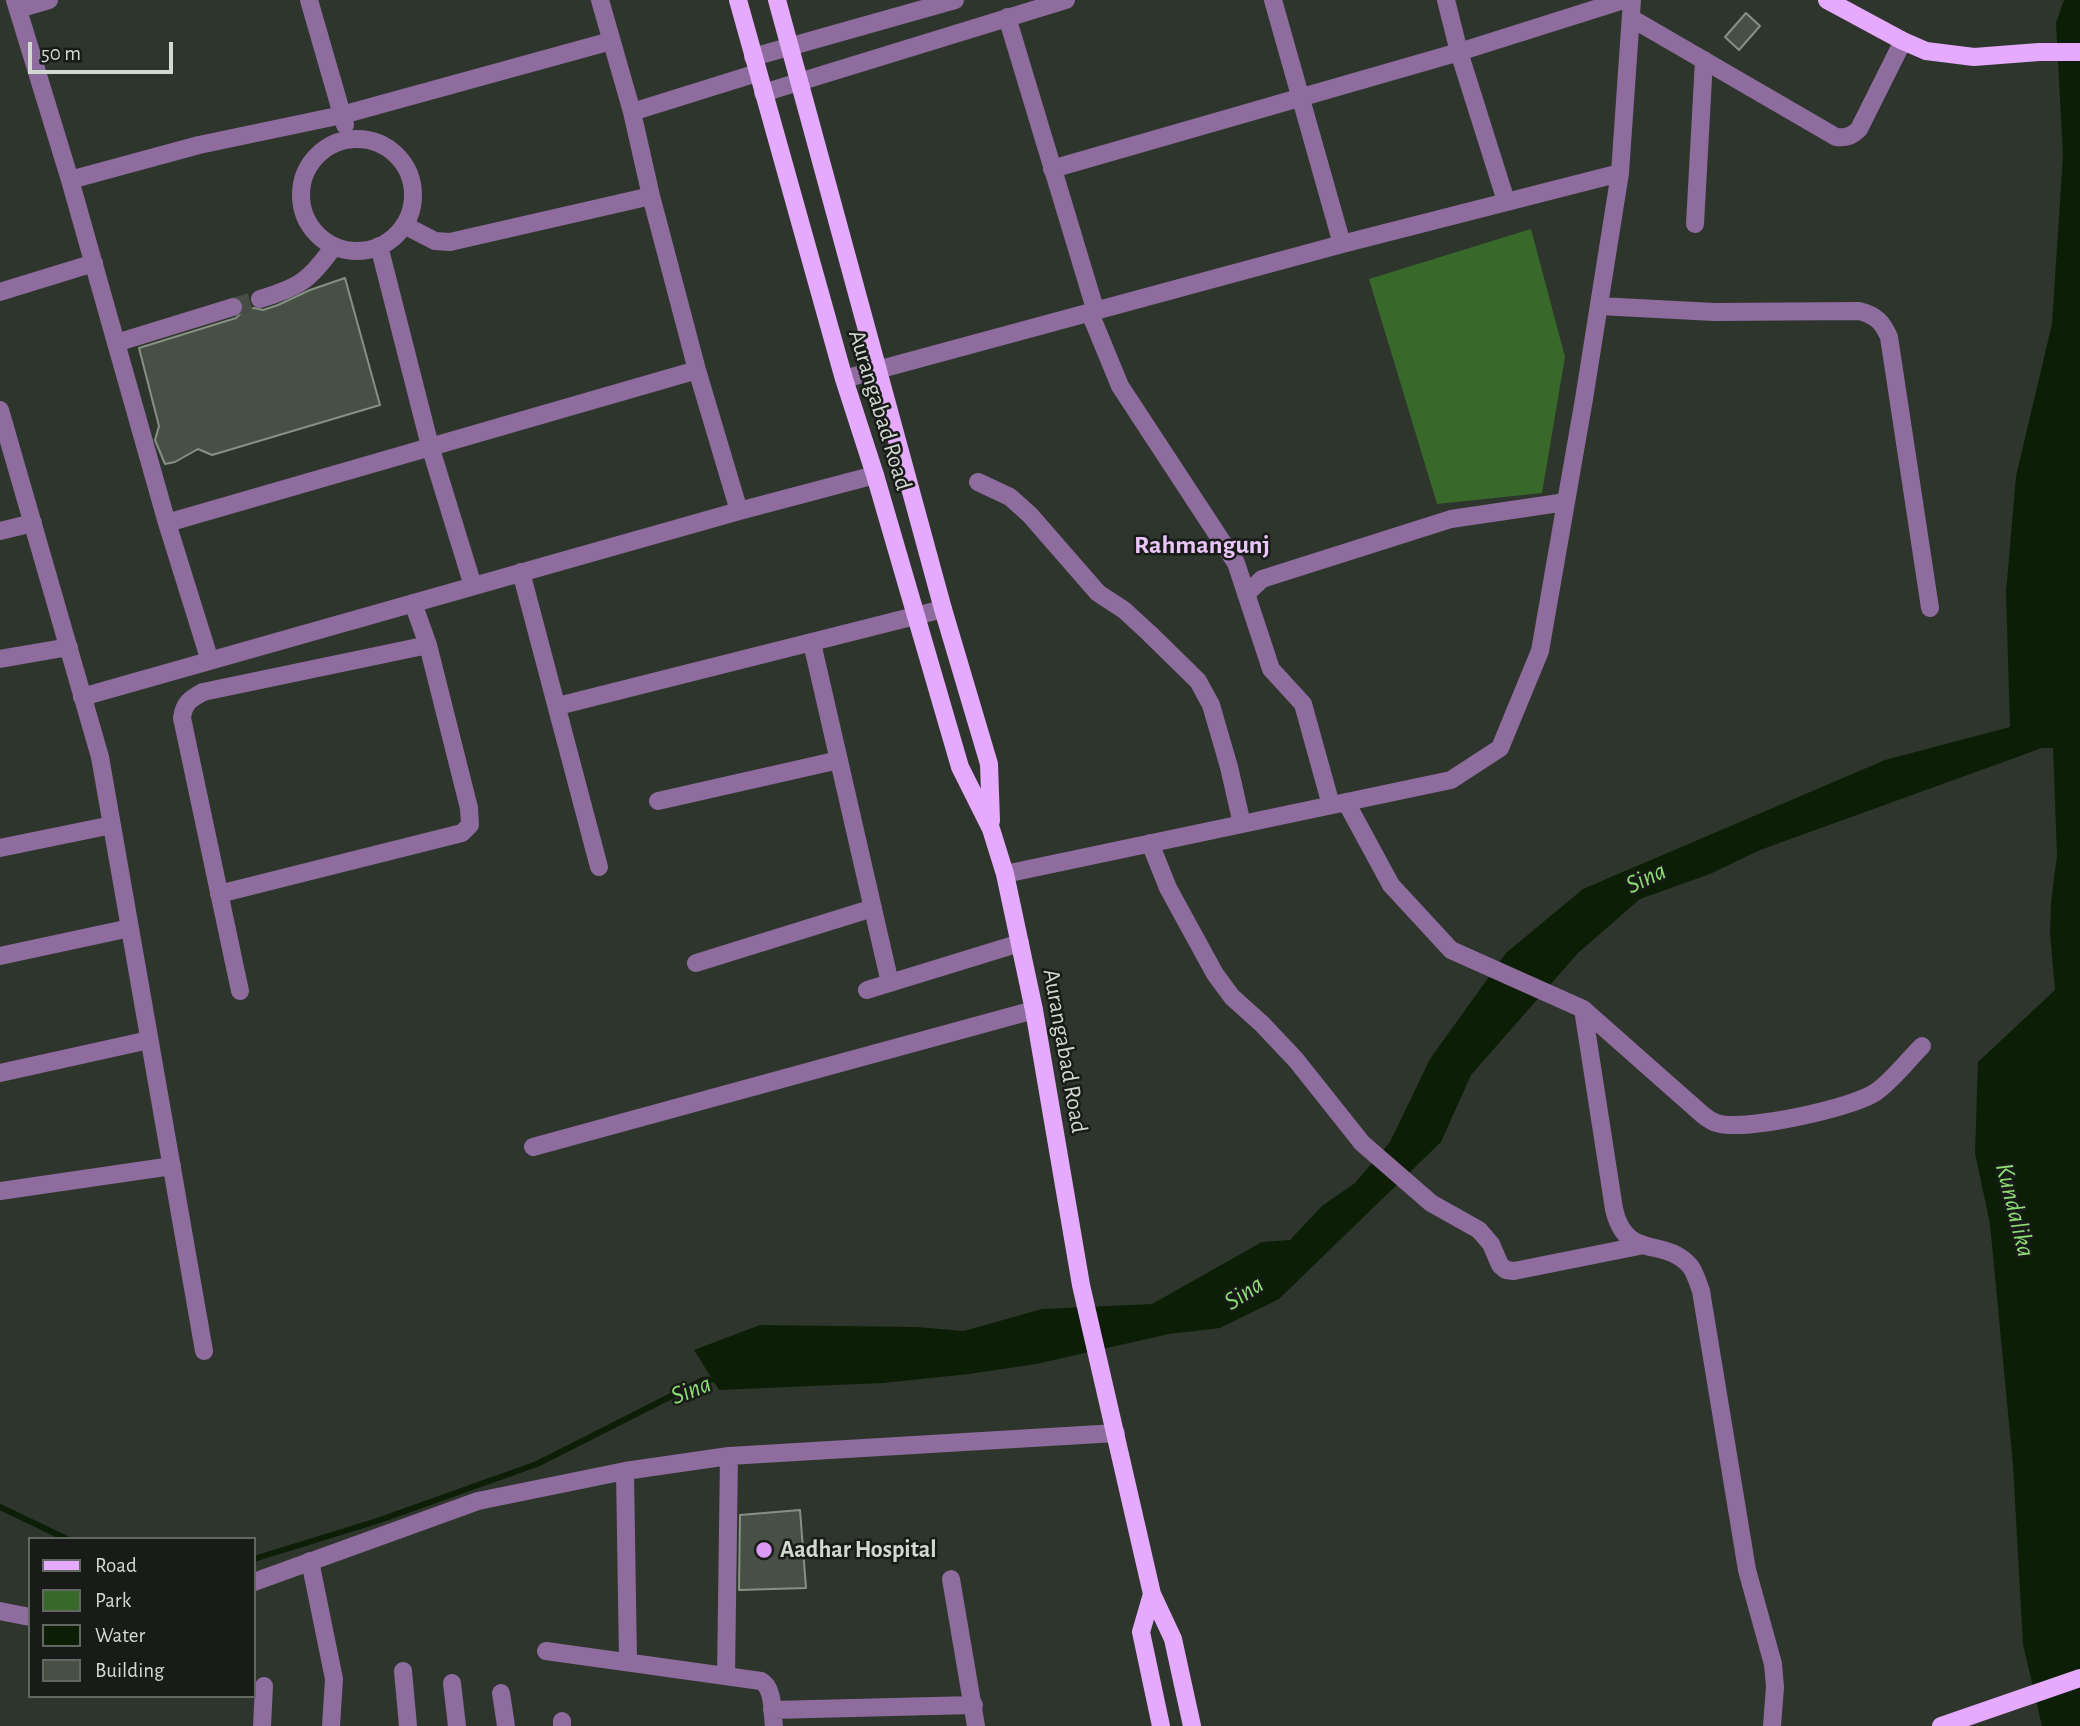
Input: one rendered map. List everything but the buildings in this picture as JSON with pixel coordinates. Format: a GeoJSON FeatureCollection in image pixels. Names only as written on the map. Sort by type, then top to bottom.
{"type":"FeatureCollection","features":[{"type":"Feature","properties":{"kind":"main road","name":"Aurangabad Road"},"geometry":{"type":"LineString","coordinates":[[738,0],[844,379],[875,475],[960,767],[991,829],[1004,874],[1034,1010],[1081,1285],[1115,1433]]}},
{"type":"Feature","properties":{"kind":"main road","name":"Aurangabad Road"},"geometry":{"type":"LineString","coordinates":[[777,0],[943,609],[989,764],[991,829]]}},
{"type":"Feature","properties":{"kind":"main road"},"geometry":{"type":"LineString","coordinates":[[1827,0],[1926,51],[1974,57],[2080,52]]}},
{"type":"Feature","properties":{"kind":"main road"},"geometry":{"type":"LineString","coordinates":[[1115,1433],[1152,1594],[1173,1639],[1192,1726]]}},
{"type":"Feature","properties":{"kind":"main road"},"geometry":{"type":"LineString","coordinates":[[1152,1594],[1141,1632],[1161,1726]]}},
{"type":"Feature","properties":{"kind":"main road"},"geometry":{"type":"LineString","coordinates":[[1941,1726],[2080,1678]]}},
{"type":"Feature","properties":{"kind":"street"},"geometry":{"type":"LineString","coordinates":[[49,0],[16,4],[70,180],[167,523],[210,661]]}},
{"type":"Feature","properties":{"kind":"street"},"geometry":{"type":"LineString","coordinates":[[309,0],[349,139]]}},
{"type":"Feature","properties":{"kind":"street"},"geometry":{"type":"LineString","coordinates":[[600,0],[632,112],[697,370],[739,511]]}},
{"type":"Feature","properties":{"kind":"street"},"geometry":{"type":"LineString","coordinates":[[632,112],[755,65],[789,47],[954,0]]}},
{"type":"Feature","properties":{"kind":"street"},"geometry":{"type":"LineString","coordinates":[[763,93],[1066,0]]}},
{"type":"Feature","properties":{"kind":"street"},"geometry":{"type":"LineString","coordinates":[[1273,0],[1342,244]]}},
{"type":"Feature","properties":{"kind":"street"},"geometry":{"type":"LineString","coordinates":[[1446,0],[1459,52],[1506,201]]}},
{"type":"Feature","properties":{"kind":"street"},"geometry":{"type":"LineString","coordinates":[[1052,169],[1459,52],[1624,0]]}},
{"type":"Feature","properties":{"kind":"street"},"geometry":{"type":"LineString","coordinates":[[1632,9],[1704,60],[1829,133],[1844,138],[1859,129],[1903,41]]}},
{"type":"Feature","properties":{"kind":"street"},"geometry":{"type":"LineString","coordinates":[[1004,874],[1451,780],[1500,748],[1540,651],[1620,173],[1632,9]]}},
{"type":"Feature","properties":{"kind":"street"},"geometry":{"type":"LineString","coordinates":[[1007,17],[1093,313],[1120,386],[1236,563],[1271,669],[1303,704],[1338,804],[1391,885],[1451,950],[1576,1005],[1703,1115],[1718,1124],[1753,1124],[1843,1107],[1860,1101],[1876,1092],[1922,1046]]}},
{"type":"Feature","properties":{"kind":"street"},"geometry":{"type":"LineString","coordinates":[[70,180],[199,145],[342,115],[611,41]]}},
{"type":"Feature","properties":{"kind":"street"},"geometry":{"type":"LineString","coordinates":[[1695,224],[1704,60]]}},
{"type":"Feature","properties":{"kind":"street"},"geometry":{"type":"LineString","coordinates":[[349,139],[373,141],[389,149],[403,162],[413,197],[410,214],[404,225],[387,242],[370,249],[352,251],[334,246],[319,236],[307,221],[301,203],[302,184],[308,167],[320,152],[336,142],[349,139]]}},
{"type":"Feature","properties":{"kind":"street"},"geometry":{"type":"LineString","coordinates":[[844,379],[1342,244],[1620,173]]}},
{"type":"Feature","properties":{"kind":"street"},"geometry":{"type":"LineString","coordinates":[[404,225],[435,241],[450,242],[651,196]]}},
{"type":"Feature","properties":{"kind":"street"},"geometry":{"type":"LineString","coordinates":[[260,299],[303,283],[318,269],[334,246]]}},
{"type":"Feature","properties":{"kind":"street"},"geometry":{"type":"LineString","coordinates":[[379,246],[430,446],[473,586]]}},
{"type":"Feature","properties":{"kind":"street"},"geometry":{"type":"LineString","coordinates":[[0,292],[94,263]]}},
{"type":"Feature","properties":{"kind":"street"},"geometry":{"type":"LineString","coordinates":[[1599,306],[1714,312],[1859,311],[1873,315],[1884,326],[1889,337],[1930,608]]}},
{"type":"Feature","properties":{"kind":"street"},"geometry":{"type":"LineString","coordinates":[[116,343],[233,307]]}},
{"type":"Feature","properties":{"kind":"street"},"geometry":{"type":"LineString","coordinates":[[167,523],[697,370]]}},
{"type":"Feature","properties":{"kind":"street"},"geometry":{"type":"LineString","coordinates":[[0,410],[100,757],[204,1351]]}},
{"type":"Feature","properties":{"kind":"street"},"geometry":{"type":"LineString","coordinates":[[82,697],[875,475]]}},
{"type":"Feature","properties":{"kind":"street"},"geometry":{"type":"LineString","coordinates":[[978,482],[1010,497],[1030,515],[1098,593],[1141,625],[1198,681],[1211,705],[1242,824]]}},
{"type":"Feature","properties":{"kind":"street"},"geometry":{"type":"LineString","coordinates":[[1246,594],[1262,579],[1424,526],[1451,519],[1566,502]]}},
{"type":"Feature","properties":{"kind":"street"},"geometry":{"type":"LineString","coordinates":[[0,531],[33,523]]}},
{"type":"Feature","properties":{"kind":"street"},"geometry":{"type":"LineString","coordinates":[[521,572],[599,867]]}},
{"type":"Feature","properties":{"kind":"street"},"geometry":{"type":"LineString","coordinates":[[219,894],[462,833],[470,825],[469,808],[428,645],[413,603]]}},
{"type":"Feature","properties":{"kind":"street"},"geometry":{"type":"LineString","coordinates":[[558,706],[943,609]]}},
{"type":"Feature","properties":{"kind":"street"},"geometry":{"type":"LineString","coordinates":[[811,643],[890,983]]}},
{"type":"Feature","properties":{"kind":"street"},"geometry":{"type":"LineString","coordinates":[[240,991],[182,718],[183,707],[190,699],[203,692],[428,645]]}},
{"type":"Feature","properties":{"kind":"street"},"geometry":{"type":"LineString","coordinates":[[0,659],[69,647]]}},
{"type":"Feature","properties":{"kind":"street"},"geometry":{"type":"LineString","coordinates":[[657,801],[839,760]]}},
{"type":"Feature","properties":{"kind":"street"},"geometry":{"type":"LineString","coordinates":[[0,848],[112,825]]}},
{"type":"Feature","properties":{"kind":"street"},"geometry":{"type":"LineString","coordinates":[[1150,843],[1168,888],[1215,974],[1232,997],[1297,1060],[1362,1143],[1431,1203],[1479,1230],[1491,1244],[1500,1265],[1506,1270],[1514,1271],[1645,1245]]}},
{"type":"Feature","properties":{"kind":"street"},"geometry":{"type":"LineString","coordinates":[[696,963],[873,908]]}},
{"type":"Feature","properties":{"kind":"street"},"geometry":{"type":"LineString","coordinates":[[0,956],[130,928]]}},
{"type":"Feature","properties":{"kind":"street"},"geometry":{"type":"LineString","coordinates":[[867,990],[1020,943]]}},
{"type":"Feature","properties":{"kind":"street"},"geometry":{"type":"LineString","coordinates":[[1576,1005],[1616,1217],[1621,1229],[1630,1240],[1682,1259],[1692,1268],[1701,1291],[1747,1570],[1773,1664],[1775,1687],[1772,1726]]}},
{"type":"Feature","properties":{"kind":"street"},"geometry":{"type":"LineString","coordinates":[[533,1147],[1034,1010]]}},
{"type":"Feature","properties":{"kind":"street"},"geometry":{"type":"LineString","coordinates":[[0,1073],[149,1040]]}},
{"type":"Feature","properties":{"kind":"street"},"geometry":{"type":"LineString","coordinates":[[0,1191],[172,1167]]}},
{"type":"Feature","properties":{"kind":"street"},"geometry":{"type":"LineString","coordinates":[[256,1581],[478,1501],[625,1471],[729,1456],[1115,1433]]}},
{"type":"Feature","properties":{"kind":"street"},"geometry":{"type":"LineString","coordinates":[[726,1676],[729,1456]]}},
{"type":"Feature","properties":{"kind":"street"},"geometry":{"type":"LineString","coordinates":[[625,1471],[628,1662]]}},
{"type":"Feature","properties":{"kind":"street"},"geometry":{"type":"LineString","coordinates":[[310,1561],[334,1679],[331,1726]]}},
{"type":"Feature","properties":{"kind":"street"},"geometry":{"type":"LineString","coordinates":[[951,1579],[976,1726]]}},
{"type":"Feature","properties":{"kind":"street"},"geometry":{"type":"LineString","coordinates":[[0,1611],[28,1617]]}},
{"type":"Feature","properties":{"kind":"street"},"geometry":{"type":"LineString","coordinates":[[546,1651],[766,1684],[773,1718],[974,1705]]}},
{"type":"Feature","properties":{"kind":"street"},"geometry":{"type":"LineString","coordinates":[[403,1671],[408,1726]]}},
{"type":"Feature","properties":{"kind":"street"},"geometry":{"type":"LineString","coordinates":[[452,1683],[457,1726]]}},
{"type":"Feature","properties":{"kind":"street"},"geometry":{"type":"LineString","coordinates":[[262,1726],[264,1686]]}},
{"type":"Feature","properties":{"kind":"street"},"geometry":{"type":"LineString","coordinates":[[501,1693],[506,1726]]}},
{"type":"Feature","properties":{"kind":"green space"},"geometry":{"type":"Polygon","coordinates":[[[1531,229],[1565,357],[1542,493],[1437,504],[1369,279],[1531,229]]]}},
{"type":"Feature","properties":{"kind":"water","name":"Kundalika"},"geometry":{"type":"Polygon","coordinates":[[[2064,0],[2080,0],[2080,1726],[2042,1726],[2023,1644],[2013,1465],[1990,1224],[1975,1153],[1978,1062],[2055,990],[2050,933],[2057,855],[2053,748],[2042,748],[1760,850],[1710,874],[1640,899],[1578,953],[1471,1075],[1441,1142],[1279,1299],[1220,1328],[1169,1334],[1036,1364],[969,1374],[883,1383],[719,1390],[694,1350],[760,1325],[917,1327],[964,1331],[1042,1309],[1152,1304],[1262,1242],[1290,1240],[1322,1206],[1355,1183],[1390,1142],[1430,1059],[1506,953],[1583,889],[1885,760],[2010,727],[2006,592],[2016,476],[2052,324],[2063,155],[2056,23],[2064,0]]]}},
{"type":"Feature","properties":{"kind":"waterway","name":"Sina"},"geometry":{"type":"LineString","coordinates":[[256,1558],[377,1521],[537,1464],[703,1380],[720,1379]]}},
{"type":"Feature","properties":{"kind":"waterway","name":"Sina"},"geometry":{"type":"LineString","coordinates":[[0,1507],[63,1537]]}},
{"type":"Feature","properties":{"kind":"tunnel"},"geometry":{"type":"LineString","coordinates":[[233,307],[260,299]]}},
{"type":"Feature","properties":{"kind":"place","name":"Aadhar Hospital"},"geometry":{"type":"Point","coordinates":[764,1550]}},
{"type":"Feature","properties":{"kind":"district","name":"Rahmangunj"},"geometry":{"type":"Point","coordinates":[1202,545]}}]}
